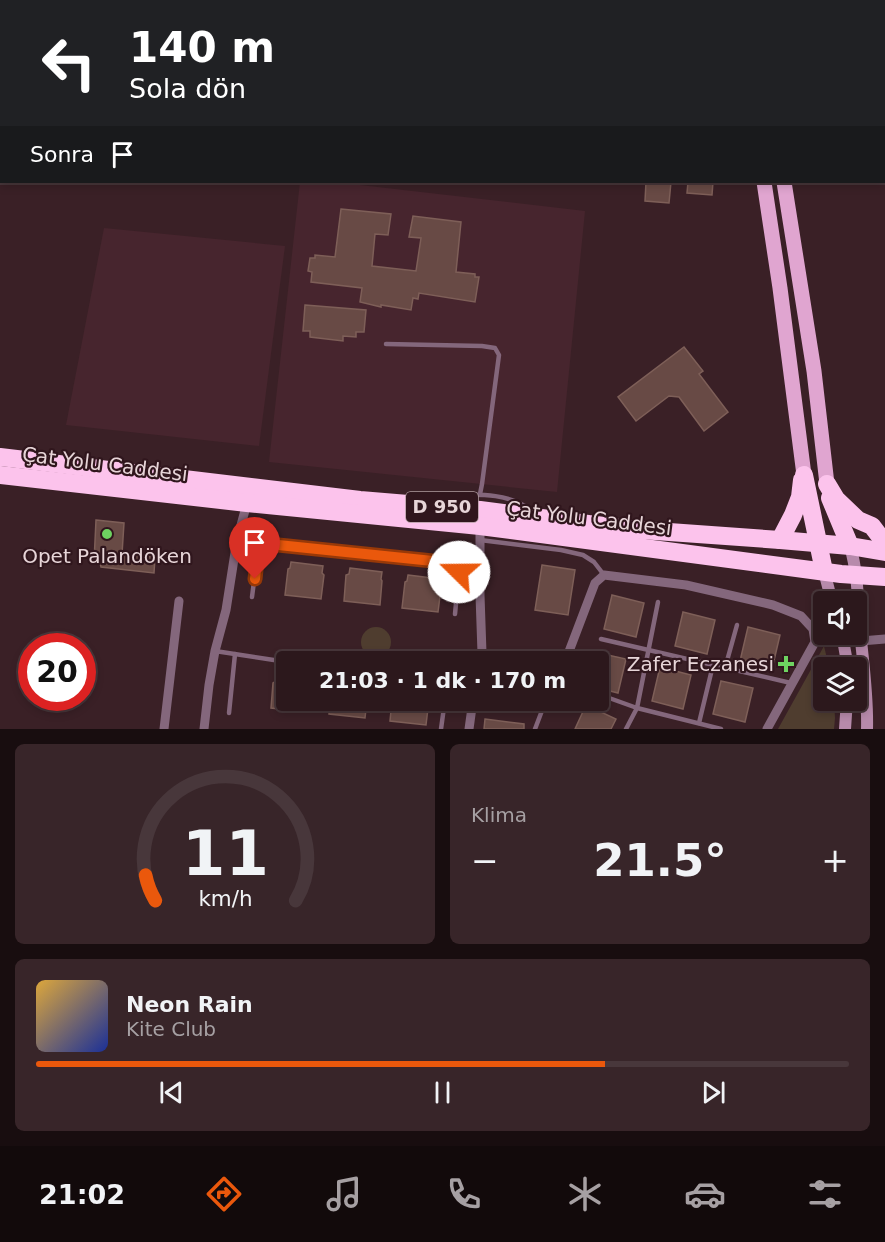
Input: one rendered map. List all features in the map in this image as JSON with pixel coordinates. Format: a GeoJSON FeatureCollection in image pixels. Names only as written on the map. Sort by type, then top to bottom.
{"type":"FeatureCollection","features":[{"type":"Feature","properties":{"kind":"highway","name":"Çat Yolu Caddesi"},"geometry":{"type":"LineString","coordinates":[[0,457],[360,500],[480,510],[627,529],[818,543],[885,552]]}},
{"type":"Feature","properties":{"kind":"highway","name":"Çat Yolu Caddesi"},"geometry":{"type":"LineString","coordinates":[[0,475],[247,503],[480,533],[885,577]]}},
{"type":"Feature","properties":{"kind":"highway"},"geometry":{"type":"LineString","coordinates":[[780,540],[800,497],[804,475]]}},
{"type":"Feature","properties":{"kind":"highway"},"geometry":{"type":"LineString","coordinates":[[804,475],[824,571]]}},
{"type":"Feature","properties":{"kind":"highway"},"geometry":{"type":"LineString","coordinates":[[827,484],[836,499],[858,520],[872,526],[885,543]]}},
{"type":"Feature","properties":{"kind":"highway"},"geometry":{"type":"LineString","coordinates":[[827,484],[828,493],[849,546]]}},
{"type":"Feature","properties":{"kind":"main road"},"geometry":{"type":"LineString","coordinates":[[764,183],[804,475]]}},
{"type":"Feature","properties":{"kind":"main road"},"geometry":{"type":"LineString","coordinates":[[783,183],[814,371],[827,484]]}},
{"type":"Feature","properties":{"kind":"main road"},"geometry":{"type":"LineString","coordinates":[[849,546],[853,557],[856,591]]}},
{"type":"Feature","properties":{"kind":"main road"},"geometry":{"type":"LineString","coordinates":[[824,571],[829,591]]}},
{"type":"Feature","properties":{"kind":"main road"},"geometry":{"type":"LineString","coordinates":[[861,645],[868,709],[867,729]]}},
{"type":"Feature","properties":{"kind":"main road"},"geometry":{"type":"LineString","coordinates":[[845,729],[846,711]]}},
{"type":"Feature","properties":{"kind":"street"},"geometry":{"type":"LineString","coordinates":[[204,729],[215,651],[226,610],[237,540],[247,503]]}},
{"type":"Feature","properties":{"kind":"street"},"geometry":{"type":"LineString","coordinates":[[480,533],[482,651]]}},
{"type":"Feature","properties":{"kind":"street"},"geometry":{"type":"LineString","coordinates":[[569,651],[595,583],[604,575],[686,585],[773,605],[801,616],[813,629],[814,642],[767,729]]}},
{"type":"Feature","properties":{"kind":"street"},"geometry":{"type":"LineString","coordinates":[[164,729],[179,601]]}},
{"type":"Feature","properties":{"kind":"street"},"geometry":{"type":"LineString","coordinates":[[867,640],[885,639]]}},
{"type":"Feature","properties":{"kind":"street"},"geometry":{"type":"LineString","coordinates":[[469,729],[471,711]]}},
{"type":"Feature","properties":{"kind":"lane"},"geometry":{"type":"LineString","coordinates":[[386,344],[495,348],[499,355],[480,494]]}},
{"type":"Feature","properties":{"kind":"lane"},"geometry":{"type":"LineString","coordinates":[[418,505],[437,496],[480,494],[498,496],[522,503],[543,518]]}},
{"type":"Feature","properties":{"kind":"lane"},"geometry":{"type":"LineString","coordinates":[[480,533],[583,555],[594,562],[604,575]]}},
{"type":"Feature","properties":{"kind":"lane"},"geometry":{"type":"LineString","coordinates":[[237,540],[452,563],[459,572],[455,614]]}},
{"type":"Feature","properties":{"kind":"lane"},"geometry":{"type":"LineString","coordinates":[[252,597],[259,543]]}},
{"type":"Feature","properties":{"kind":"lane"},"geometry":{"type":"LineString","coordinates":[[626,729],[637,708],[658,602]]}},
{"type":"Feature","properties":{"kind":"lane"},"geometry":{"type":"LineString","coordinates":[[725,668],[737,625]]}},
{"type":"Feature","properties":{"kind":"lane"},"geometry":{"type":"LineString","coordinates":[[601,639],[792,684]]}},
{"type":"Feature","properties":{"kind":"lane"},"geometry":{"type":"LineString","coordinates":[[215,651],[276,660]]}},
{"type":"Feature","properties":{"kind":"lane"},"geometry":{"type":"LineString","coordinates":[[229,713],[235,654]]}},
{"type":"Feature","properties":{"kind":"lane"},"geometry":{"type":"LineString","coordinates":[[699,723],[713,665]]}},
{"type":"Feature","properties":{"kind":"lane"},"geometry":{"type":"LineString","coordinates":[[609,698],[637,708],[721,729]]}},
{"type":"Feature","properties":{"kind":"lane"},"geometry":{"type":"LineString","coordinates":[[441,729],[443,711]]}},
{"type":"Feature","properties":{"kind":"lane"},"geometry":{"type":"LineString","coordinates":[[535,729],[542,711]]}},
{"type":"Feature","properties":{"kind":"shaded area"},"geometry":{"type":"Polygon","coordinates":[[[300,183],[343,183],[585,211],[557,492],[269,462],[300,183]]]}},
{"type":"Feature","properties":{"kind":"shaded area"},"geometry":{"type":"Polygon","coordinates":[[[104,228],[285,246],[259,446],[66,425],[104,228]]]}},
{"type":"Feature","properties":{"kind":"shaded area"},"geometry":{"type":"Polygon","coordinates":[[[370,628],[382,628],[390,636],[388,651],[364,651],[362,648],[362,636],[370,628]]]}},
{"type":"Feature","properties":{"kind":"shaded area"},"geometry":{"type":"Polygon","coordinates":[[[824,646],[827,657],[818,657],[824,646]]]}},
{"type":"Feature","properties":{"kind":"shaded area"},"geometry":{"type":"Polygon","coordinates":[[[813,666],[813,711],[835,711],[834,729],[778,729],[813,666]]]}},
{"type":"Feature","properties":{"kind":"building"},"geometry":{"type":"Polygon","coordinates":[[[646,183],[671,183],[669,203],[645,201],[646,183]]]}},
{"type":"Feature","properties":{"kind":"building"},"geometry":{"type":"Polygon","coordinates":[[[688,183],[713,183],[712,195],[687,193],[688,183]]]}},
{"type":"Feature","properties":{"kind":"building"},"geometry":{"type":"Polygon","coordinates":[[[341,209],[391,214],[388,235],[375,234],[372,266],[416,271],[421,238],[409,237],[413,216],[461,222],[456,272],[475,274],[475,277],[479,277],[475,302],[419,293],[418,299],[413,298],[411,310],[381,305],[381,307],[360,302],[362,288],[311,282],[312,272],[308,271],[310,258],[315,258],[315,255],[335,257],[341,209]]]}},
{"type":"Feature","properties":{"kind":"building"},"geometry":{"type":"Polygon","coordinates":[[[305,305],[366,310],[364,332],[356,332],[356,337],[343,336],[343,341],[310,337],[310,331],[303,331],[305,305]]]}},
{"type":"Feature","properties":{"kind":"building"},"geometry":{"type":"Polygon","coordinates":[[[684,347],[703,371],[699,374],[728,412],[704,431],[679,397],[669,396],[636,421],[618,397],[684,347]]]}},
{"type":"Feature","properties":{"kind":"building"},"geometry":{"type":"Polygon","coordinates":[[[96,520],[124,523],[122,554],[155,557],[154,573],[101,567],[100,563],[94,562],[96,520]]]}},
{"type":"Feature","properties":{"kind":"building"},"geometry":{"type":"Polygon","coordinates":[[[291,562],[323,566],[321,599],[285,595],[291,562]]]}},
{"type":"Feature","properties":{"kind":"building"},"geometry":{"type":"Polygon","coordinates":[[[542,565],[575,570],[568,615],[535,610],[542,565]]]}},
{"type":"Feature","properties":{"kind":"building"},"geometry":{"type":"Polygon","coordinates":[[[350,568],[382,572],[380,605],[344,601],[346,575],[349,574],[350,568]]]}},
{"type":"Feature","properties":{"kind":"building"},"geometry":{"type":"Polygon","coordinates":[[[408,575],[440,579],[438,612],[402,608],[408,575]]]}},
{"type":"Feature","properties":{"kind":"building"},"geometry":{"type":"Polygon","coordinates":[[[612,595],[644,603],[636,637],[604,629],[612,595]]]}},
{"type":"Feature","properties":{"kind":"building"},"geometry":{"type":"Polygon","coordinates":[[[683,612],[715,620],[707,654],[675,646],[683,612]]]}},
{"type":"Feature","properties":{"kind":"building"},"geometry":{"type":"Polygon","coordinates":[[[748,627],[780,635],[772,669],[740,661],[748,627]]]}},
{"type":"Feature","properties":{"kind":"building"},"geometry":{"type":"Polygon","coordinates":[[[609,655],[626,659],[618,693],[609,691],[609,655]]]}},
{"type":"Feature","properties":{"kind":"building"},"geometry":{"type":"Polygon","coordinates":[[[660,667],[691,675],[683,709],[652,701],[660,667]]]}},
{"type":"Feature","properties":{"kind":"building"},"geometry":{"type":"Polygon","coordinates":[[[276,681],[276,709],[271,708],[273,683],[276,681]]]}},
{"type":"Feature","properties":{"kind":"building"},"geometry":{"type":"Polygon","coordinates":[[[721,681],[753,688],[745,722],[713,714],[721,681]]]}},
{"type":"Feature","properties":{"kind":"building"},"geometry":{"type":"Polygon","coordinates":[[[329,711],[366,711],[365,718],[329,714],[329,711]]]}},
{"type":"Feature","properties":{"kind":"building"},"geometry":{"type":"Polygon","coordinates":[[[391,711],[428,711],[426,725],[390,721],[391,711]]]}},
{"type":"Feature","properties":{"kind":"building"},"geometry":{"type":"Polygon","coordinates":[[[583,711],[599,711],[616,719],[611,729],[575,729],[583,711]]]}},
{"type":"Feature","properties":{"kind":"building"},"geometry":{"type":"Polygon","coordinates":[[[485,719],[524,724],[524,729],[484,729],[485,719]]]}},
{"type":"Feature","properties":{"kind":"place","name":"Opet Palandöken"},"geometry":{"type":"Point","coordinates":[107,534]}},
{"type":"Feature","properties":{"kind":"place","name":"Zafer Eczanesi"},"geometry":{"type":"Point","coordinates":[786,664]}},
{"type":"Feature","properties":{"kind":"route"},"geometry":{"type":"LineString","coordinates":[[255,579],[259,543],[452,563],[459,572]]}}]}
